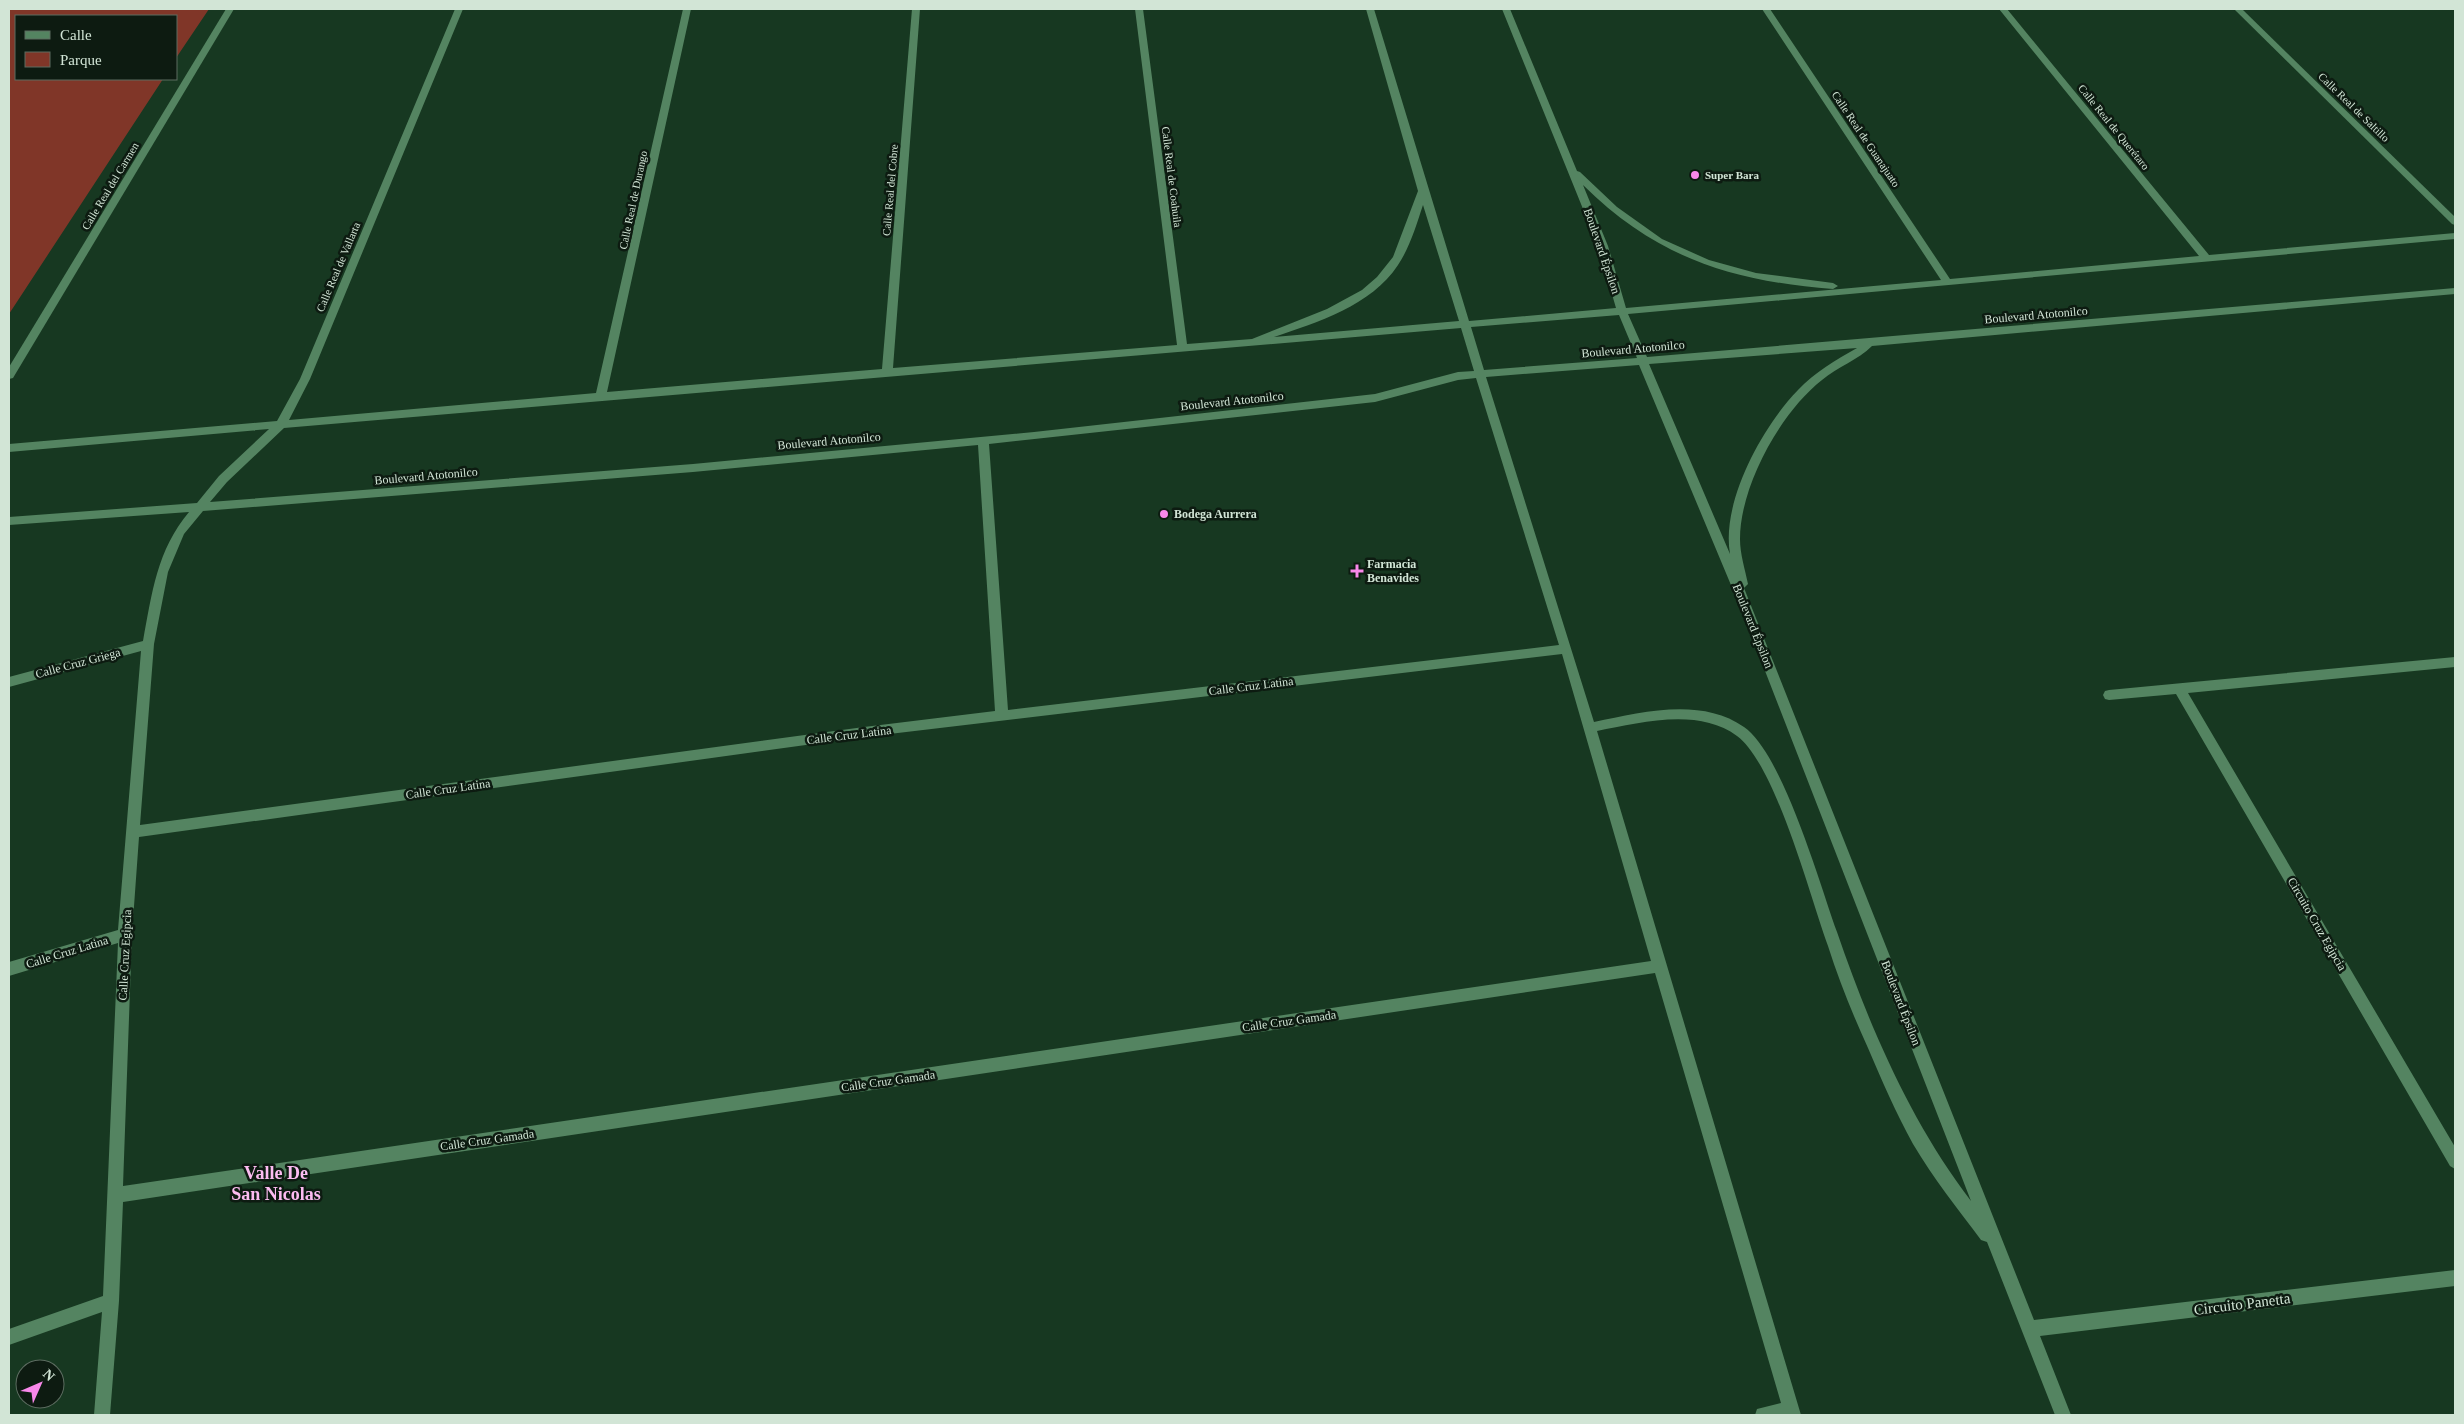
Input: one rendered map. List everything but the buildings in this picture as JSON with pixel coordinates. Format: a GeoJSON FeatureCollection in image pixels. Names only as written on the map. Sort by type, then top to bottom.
{"type":"FeatureCollection","features":[{"type":"Feature","properties":{"kind":"street","name":"Calle Real del Carmen"},"geometry":{"type":"LineString","coordinates":[[9,375],[230,9]]}},
{"type":"Feature","properties":{"kind":"street","name":"Calle Real de Vallarta"},"geometry":{"type":"LineString","coordinates":[[198,508],[223,478],[281,424],[305,379],[460,9]]}},
{"type":"Feature","properties":{"kind":"street","name":"Calle Real de Durango"},"geometry":{"type":"LineString","coordinates":[[601,396],[687,9]]}},
{"type":"Feature","properties":{"kind":"street","name":"Calle Real del Cobre"},"geometry":{"type":"LineString","coordinates":[[886,373],[916,9]]}},
{"type":"Feature","properties":{"kind":"street","name":"Calle Real de Coahuila"},"geometry":{"type":"LineString","coordinates":[[1138,9],[1183,349]]}},
{"type":"Feature","properties":{"kind":"street"},"geometry":{"type":"LineString","coordinates":[[1370,9],[1423,191],[1566,649],[1792,1413],[1763,1415]]}},
{"type":"Feature","properties":{"kind":"street","name":"Boulevard Épsilon"},"geometry":{"type":"LineString","coordinates":[[1506,9],[1603,246],[1622,311],[1645,361],[1747,609],[2063,1415]]}},
{"type":"Feature","properties":{"kind":"street","name":"Calle Real de Guanajuato"},"geometry":{"type":"LineString","coordinates":[[1766,9],[1947,281]]}},
{"type":"Feature","properties":{"kind":"street","name":"Calle Real de Querétaro"},"geometry":{"type":"LineString","coordinates":[[2003,9],[2207,259]]}},
{"type":"Feature","properties":{"kind":"street","name":"Calle Real de Saltillo"},"geometry":{"type":"LineString","coordinates":[[2238,9],[2455,222]]}},
{"type":"Feature","properties":{"kind":"street"},"geometry":{"type":"LineString","coordinates":[[1572,169],[1604,201],[1638,228],[1675,248],[1714,264],[1763,278],[1797,283],[1873,289]]}},
{"type":"Feature","properties":{"kind":"street"},"geometry":{"type":"LineString","coordinates":[[1238,345],[1321,317],[1350,302],[1373,286],[1392,267],[1404,246],[1423,191]]}},
{"type":"Feature","properties":{"kind":"street"},"geometry":{"type":"LineString","coordinates":[[9,448],[601,396],[1238,345],[2455,236]]}},
{"type":"Feature","properties":{"kind":"street","name":"Boulevard Atotonilco"},"geometry":{"type":"LineString","coordinates":[[9,521],[571,478],[983,440],[1375,398],[1458,376],[1870,343],[2455,291]]}},
{"type":"Feature","properties":{"kind":"street"},"geometry":{"type":"LineString","coordinates":[[1747,609],[1734,537],[1741,500],[1758,456],[1783,415],[1816,379],[1870,343]]}},
{"type":"Feature","properties":{"kind":"street"},"geometry":{"type":"LineString","coordinates":[[983,440],[1002,716]]}},
{"type":"Feature","properties":{"kind":"street","name":"Calle Cruz Egipcia"},"geometry":{"type":"LineString","coordinates":[[102,1415],[111,1301],[125,934],[148,644],[162,572],[179,532],[198,508]]}},
{"type":"Feature","properties":{"kind":"street","name":"Calle Cruz Griega"},"geometry":{"type":"LineString","coordinates":[[9,682],[148,644]]}},
{"type":"Feature","properties":{"kind":"street","name":"Calle Cruz Latina"},"geometry":{"type":"LineString","coordinates":[[134,832],[864,732],[1566,649]]}},
{"type":"Feature","properties":{"kind":"street"},"geometry":{"type":"LineString","coordinates":[[2109,695],[2455,662]]}},
{"type":"Feature","properties":{"kind":"street","name":"Circuito Cruz Egipcia"},"geometry":{"type":"LineString","coordinates":[[2179,688],[2455,1161]]}},
{"type":"Feature","properties":{"kind":"street","name":"Boulevard Épsilon"},"geometry":{"type":"LineString","coordinates":[[1588,728],[1624,721],[1689,715],[1718,720],[1740,732],[1760,754],[1800,842],[1853,996],[1912,1125],[1947,1182],[1996,1246]]}},
{"type":"Feature","properties":{"kind":"street","name":"Calle Cruz Latina"},"geometry":{"type":"LineString","coordinates":[[9,969],[125,934]]}},
{"type":"Feature","properties":{"kind":"street","name":"Calle Cruz Gamada"},"geometry":{"type":"LineString","coordinates":[[116,1195],[1660,966]]}},
{"type":"Feature","properties":{"kind":"street","name":"Circuito Panetta"},"geometry":{"type":"LineString","coordinates":[[2029,1328],[2455,1278]]}},
{"type":"Feature","properties":{"kind":"street"},"geometry":{"type":"LineString","coordinates":[[9,1337],[111,1301]]}},
{"type":"Feature","properties":{"kind":"green space"},"geometry":{"type":"Polygon","coordinates":[[[9,9],[209,9],[178,55],[178,15],[15,15],[15,80],[162,80],[9,314],[9,9]]]}},
{"type":"Feature","properties":{"kind":"place","name":"Super Bara"},"geometry":{"type":"Point","coordinates":[1695,175]}},
{"type":"Feature","properties":{"kind":"place","name":"Bodega Aurrera"},"geometry":{"type":"Point","coordinates":[1164,514]}},
{"type":"Feature","properties":{"kind":"place","name":"Farmacia Benavides"},"geometry":{"type":"Point","coordinates":[1357,571]}},
{"type":"Feature","properties":{"kind":"district","name":"Valle De San Nicolas"},"geometry":{"type":"Point","coordinates":[276,1183]}}]}
